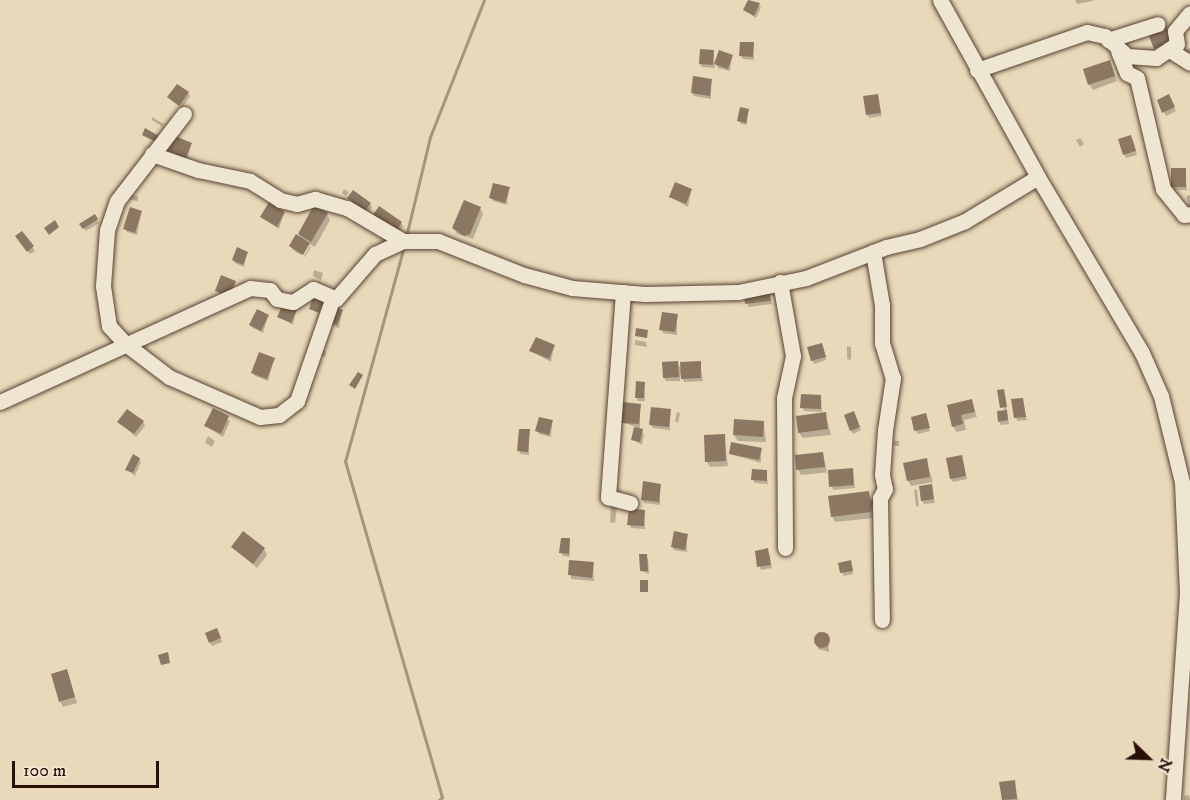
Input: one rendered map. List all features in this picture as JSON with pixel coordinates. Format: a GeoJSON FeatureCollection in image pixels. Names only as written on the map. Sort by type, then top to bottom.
{"type":"FeatureCollection","features":[{"type":"Feature","properties":{"kind":"street"},"geometry":{"type":"LineString","coordinates":[[940,0],[1038,177],[1142,353],[1161,396],[1177,450],[1185,515],[1187,593],[1173,800],[1161,800]]}},
{"type":"Feature","properties":{"kind":"street"},"geometry":{"type":"LineString","coordinates":[[977,70],[1072,34],[1100,33],[1127,56],[1156,58],[1171,51],[1177,44],[1175,31],[1190,13]]}},
{"type":"Feature","properties":{"kind":"street"},"geometry":{"type":"LineString","coordinates":[[1113,46],[1158,24]]}},
{"type":"Feature","properties":{"kind":"street"},"geometry":{"type":"LineString","coordinates":[[1113,46],[1127,74],[1137,78],[1163,189],[1184,215],[1190,214]]}},
{"type":"Feature","properties":{"kind":"street"},"geometry":{"type":"LineString","coordinates":[[1171,51],[1190,63]]}},
{"type":"Feature","properties":{"kind":"street"},"geometry":{"type":"LineString","coordinates":[[184,114],[117,201],[107,230],[103,286],[110,326],[127,345],[178,381],[260,417],[279,415],[297,401],[332,300],[375,254],[403,241],[438,241],[524,275],[572,288],[623,292],[712,294],[806,278],[873,252],[965,221],[1038,177]]}},
{"type":"Feature","properties":{"kind":"street"},"geometry":{"type":"LineString","coordinates":[[152,154],[198,170],[250,181],[280,200],[297,204],[315,199],[347,208],[403,241]]}},
{"type":"Feature","properties":{"kind":"street"},"geometry":{"type":"LineString","coordinates":[[873,252],[882,305],[882,343],[893,378],[885,430],[882,475],[885,489],[880,498],[882,620]]}},
{"type":"Feature","properties":{"kind":"street"},"geometry":{"type":"LineString","coordinates":[[780,282],[793,356],[784,398],[785,548]]}},
{"type":"Feature","properties":{"kind":"street"},"geometry":{"type":"LineString","coordinates":[[0,402],[250,288],[270,290],[277,299],[293,302],[313,289],[332,300]]}},
{"type":"Feature","properties":{"kind":"street"},"geometry":{"type":"LineString","coordinates":[[623,292],[608,497],[630,503]]}},
{"type":"Feature","properties":{"kind":"building"},"geometry":{"type":"Polygon","coordinates":[[[748,0],[760,3],[754,16],[743,10],[748,0]]]}},
{"type":"Feature","properties":{"kind":"building"},"geometry":{"type":"Polygon","coordinates":[[[1165,24],[1172,42],[1154,49],[1147,31],[1165,24]]]}},
{"type":"Feature","properties":{"kind":"building"},"geometry":{"type":"Polygon","coordinates":[[[740,42],[754,42],[753,57],[739,56],[740,42]]]}},
{"type":"Feature","properties":{"kind":"building"},"geometry":{"type":"Polygon","coordinates":[[[700,49],[714,50],[713,65],[699,64],[700,49]]]}},
{"type":"Feature","properties":{"kind":"building"},"geometry":{"type":"Polygon","coordinates":[[[719,50],[733,55],[728,69],[714,64],[719,50]]]}},
{"type":"Feature","properties":{"kind":"building"},"geometry":{"type":"Polygon","coordinates":[[[1110,60],[1115,76],[1088,85],[1083,69],[1110,60]]]}},
{"type":"Feature","properties":{"kind":"building"},"geometry":{"type":"Polygon","coordinates":[[[693,76],[712,79],[710,96],[691,93],[693,76]]]}},
{"type":"Feature","properties":{"kind":"building"},"geometry":{"type":"Polygon","coordinates":[[[177,84],[189,92],[179,106],[167,97],[177,84]]]}},
{"type":"Feature","properties":{"kind":"building"},"geometry":{"type":"Polygon","coordinates":[[[878,94],[881,113],[866,115],[863,96],[878,94]]]}},
{"type":"Feature","properties":{"kind":"building"},"geometry":{"type":"Polygon","coordinates":[[[1169,94],[1175,107],[1162,113],[1157,100],[1169,94]]]}},
{"type":"Feature","properties":{"kind":"building"},"geometry":{"type":"Polygon","coordinates":[[[740,107],[749,109],[746,123],[737,121],[740,107]]]}},
{"type":"Feature","properties":{"kind":"building"},"geometry":{"type":"Polygon","coordinates":[[[145,128],[159,136],[156,142],[142,135],[145,128]]]}},
{"type":"Feature","properties":{"kind":"building"},"geometry":{"type":"Polygon","coordinates":[[[1131,135],[1136,151],[1123,155],[1118,139],[1131,135]]]}},
{"type":"Feature","properties":{"kind":"building"},"geometry":{"type":"Polygon","coordinates":[[[175,136],[192,143],[185,159],[168,151],[175,136]]]}},
{"type":"Feature","properties":{"kind":"building"},"geometry":{"type":"Polygon","coordinates":[[[1171,168],[1186,168],[1186,187],[1171,187],[1171,168]]]}},
{"type":"Feature","properties":{"kind":"building"},"geometry":{"type":"Polygon","coordinates":[[[675,182],[692,189],[686,204],[669,197],[675,182]]]}},
{"type":"Feature","properties":{"kind":"building"},"geometry":{"type":"Polygon","coordinates":[[[493,183],[510,187],[505,203],[489,198],[493,183]]]}},
{"type":"Feature","properties":{"kind":"building"},"geometry":{"type":"Polygon","coordinates":[[[353,190],[371,203],[365,211],[347,198],[353,190]]]}},
{"type":"Feature","properties":{"kind":"building"},"geometry":{"type":"Polygon","coordinates":[[[464,200],[481,207],[470,234],[464,236],[452,228],[464,200]]]}},
{"type":"Feature","properties":{"kind":"building"},"geometry":{"type":"Polygon","coordinates":[[[269,202],[285,212],[277,227],[260,217],[269,202]]]}},
{"type":"Feature","properties":{"kind":"building"},"geometry":{"type":"Polygon","coordinates":[[[314,205],[328,213],[311,242],[298,234],[314,205]]]}},
{"type":"Feature","properties":{"kind":"building"},"geometry":{"type":"Polygon","coordinates":[[[379,206],[402,222],[396,231],[373,215],[379,206]]]}},
{"type":"Feature","properties":{"kind":"building"},"geometry":{"type":"Polygon","coordinates":[[[130,207],[142,211],[135,233],[123,229],[130,207]]]}},
{"type":"Feature","properties":{"kind":"building"},"geometry":{"type":"Polygon","coordinates":[[[95,214],[98,219],[83,229],[79,224],[95,214]]]}},
{"type":"Feature","properties":{"kind":"building"},"geometry":{"type":"Polygon","coordinates":[[[55,220],[59,227],[49,235],[44,228],[55,220]]]}},
{"type":"Feature","properties":{"kind":"building"},"geometry":{"type":"Polygon","coordinates":[[[22,231],[34,246],[27,252],[15,236],[22,231]]]}},
{"type":"Feature","properties":{"kind":"building"},"geometry":{"type":"Polygon","coordinates":[[[296,234],[310,243],[303,255],[289,246],[296,234]]]}},
{"type":"Feature","properties":{"kind":"building"},"geometry":{"type":"Polygon","coordinates":[[[237,247],[248,252],[243,265],[232,260],[237,247]]]}},
{"type":"Feature","properties":{"kind":"building"},"geometry":{"type":"Polygon","coordinates":[[[221,275],[236,281],[229,297],[215,291],[221,275]]]}},
{"type":"Feature","properties":{"kind":"building"},"geometry":{"type":"Polygon","coordinates":[[[770,292],[771,301],[745,304],[744,295],[770,292]]]}},
{"type":"Feature","properties":{"kind":"building"},"geometry":{"type":"Polygon","coordinates":[[[314,294],[325,298],[319,313],[309,309],[314,294]]]}},
{"type":"Feature","properties":{"kind":"building"},"geometry":{"type":"Polygon","coordinates":[[[283,304],[297,310],[291,323],[277,317],[283,304]]]}},
{"type":"Feature","properties":{"kind":"building"},"geometry":{"type":"Polygon","coordinates":[[[332,306],[343,310],[337,325],[327,321],[332,306]]]}},
{"type":"Feature","properties":{"kind":"building"},"geometry":{"type":"Polygon","coordinates":[[[257,309],[269,315],[261,331],[249,325],[257,309]]]}},
{"type":"Feature","properties":{"kind":"building"},"geometry":{"type":"Polygon","coordinates":[[[662,312],[678,314],[675,332],[659,330],[662,312]]]}},
{"type":"Feature","properties":{"kind":"building"},"geometry":{"type":"Polygon","coordinates":[[[636,328],[648,330],[647,338],[635,336],[636,328]]]}},
{"type":"Feature","properties":{"kind":"building"},"geometry":{"type":"Polygon","coordinates":[[[536,337],[555,345],[549,359],[529,351],[536,337]]]}},
{"type":"Feature","properties":{"kind":"building"},"geometry":{"type":"Polygon","coordinates":[[[822,343],[826,357],[811,361],[807,347],[822,343]]]}},
{"type":"Feature","properties":{"kind":"building"},"geometry":{"type":"Polygon","coordinates":[[[259,352],[275,358],[267,379],[251,373],[259,352]]]}},
{"type":"Feature","properties":{"kind":"building"},"geometry":{"type":"Polygon","coordinates":[[[678,361],[679,377],[663,378],[662,362],[678,361]]]}},
{"type":"Feature","properties":{"kind":"building"},"geometry":{"type":"Polygon","coordinates":[[[701,361],[701,378],[681,379],[680,362],[701,361]]]}},
{"type":"Feature","properties":{"kind":"building"},"geometry":{"type":"Polygon","coordinates":[[[358,372],[363,375],[355,389],[349,385],[358,372]]]}},
{"type":"Feature","properties":{"kind":"building"},"geometry":{"type":"Polygon","coordinates":[[[636,381],[645,382],[644,398],[635,398],[636,381]]]}},
{"type":"Feature","properties":{"kind":"building"},"geometry":{"type":"Polygon","coordinates":[[[1004,389],[1007,407],[1000,408],[997,390],[1004,389]]]}},
{"type":"Feature","properties":{"kind":"building"},"geometry":{"type":"Polygon","coordinates":[[[801,394],[821,395],[821,409],[800,408],[801,394]]]}},
{"type":"Feature","properties":{"kind":"building"},"geometry":{"type":"Polygon","coordinates":[[[1023,398],[1026,417],[1014,418],[1011,399],[1023,398]]]}},
{"type":"Feature","properties":{"kind":"building"},"geometry":{"type":"Polygon","coordinates":[[[972,399],[975,412],[961,415],[963,424],[952,427],[947,405],[972,399]]]}},
{"type":"Feature","properties":{"kind":"building"},"geometry":{"type":"Polygon","coordinates":[[[623,402],[641,404],[639,424],[621,423],[623,402]]]}},
{"type":"Feature","properties":{"kind":"building"},"geometry":{"type":"Polygon","coordinates":[[[651,407],[671,409],[669,427],[649,425],[651,407]]]}},
{"type":"Feature","properties":{"kind":"building"},"geometry":{"type":"Polygon","coordinates":[[[213,408],[229,416],[221,434],[204,426],[213,408]]]}},
{"type":"Feature","properties":{"kind":"building"},"geometry":{"type":"Polygon","coordinates":[[[127,409],[144,421],[134,434],[117,422],[127,409]]]}},
{"type":"Feature","properties":{"kind":"building"},"geometry":{"type":"Polygon","coordinates":[[[1007,410],[1008,420],[998,422],[997,411],[1007,410]]]}},
{"type":"Feature","properties":{"kind":"building"},"geometry":{"type":"Polygon","coordinates":[[[854,411],[860,427],[850,431],[844,415],[854,411]]]}},
{"type":"Feature","properties":{"kind":"building"},"geometry":{"type":"Polygon","coordinates":[[[826,412],[828,429],[798,433],[796,416],[826,412]]]}},
{"type":"Feature","properties":{"kind":"building"},"geometry":{"type":"Polygon","coordinates":[[[926,413],[930,428],[914,431],[911,417],[926,413]]]}},
{"type":"Feature","properties":{"kind":"building"},"geometry":{"type":"Polygon","coordinates":[[[539,417],[553,420],[549,435],[535,431],[539,417]]]}},
{"type":"Feature","properties":{"kind":"building"},"geometry":{"type":"Polygon","coordinates":[[[734,419],[764,421],[763,437],[733,435],[734,419]]]}},
{"type":"Feature","properties":{"kind":"building"},"geometry":{"type":"Polygon","coordinates":[[[634,427],[643,429],[640,442],[631,440],[634,427]]]}},
{"type":"Feature","properties":{"kind":"building"},"geometry":{"type":"Polygon","coordinates":[[[519,429],[530,429],[528,452],[517,451],[519,429]]]}},
{"type":"Feature","properties":{"kind":"building"},"geometry":{"type":"Polygon","coordinates":[[[725,434],[726,461],[705,462],[704,435],[725,434]]]}},
{"type":"Feature","properties":{"kind":"building"},"geometry":{"type":"Polygon","coordinates":[[[731,442],[762,448],[759,460],[729,454],[731,442]]]}},
{"type":"Feature","properties":{"kind":"building"},"geometry":{"type":"Polygon","coordinates":[[[823,452],[825,467],[796,470],[795,455],[823,452]]]}},
{"type":"Feature","properties":{"kind":"building"},"geometry":{"type":"Polygon","coordinates":[[[133,454],[140,458],[133,473],[125,470],[133,454]]]}},
{"type":"Feature","properties":{"kind":"building"},"geometry":{"type":"Polygon","coordinates":[[[962,455],[966,476],[950,479],[946,458],[962,455]]]}},
{"type":"Feature","properties":{"kind":"building"},"geometry":{"type":"Polygon","coordinates":[[[927,458],[930,477],[907,481],[903,463],[927,458]]]}},
{"type":"Feature","properties":{"kind":"building"},"geometry":{"type":"Polygon","coordinates":[[[853,468],[854,485],[829,487],[828,470],[853,468]]]}},
{"type":"Feature","properties":{"kind":"building"},"geometry":{"type":"Polygon","coordinates":[[[752,469],[767,470],[767,481],[751,480],[752,469]]]}},
{"type":"Feature","properties":{"kind":"building"},"geometry":{"type":"Polygon","coordinates":[[[643,481],[661,484],[659,502],[641,500],[643,481]]]}},
{"type":"Feature","properties":{"kind":"building"},"geometry":{"type":"Polygon","coordinates":[[[932,484],[934,499],[921,501],[919,486],[932,484]]]}},
{"type":"Feature","properties":{"kind":"building"},"geometry":{"type":"Polygon","coordinates":[[[869,491],[870,500],[874,499],[871,512],[831,517],[828,496],[869,491]]]}},
{"type":"Feature","properties":{"kind":"building"},"geometry":{"type":"Polygon","coordinates":[[[629,508],[645,510],[644,526],[627,525],[629,508]]]}},
{"type":"Feature","properties":{"kind":"building"},"geometry":{"type":"Polygon","coordinates":[[[243,531],[265,548],[253,564],[231,547],[243,531]]]}},
{"type":"Feature","properties":{"kind":"building"},"geometry":{"type":"Polygon","coordinates":[[[674,531],[688,534],[685,550],[671,547],[674,531]]]}},
{"type":"Feature","properties":{"kind":"building"},"geometry":{"type":"Polygon","coordinates":[[[561,538],[570,538],[569,554],[559,553],[561,538]]]}},
{"type":"Feature","properties":{"kind":"building"},"geometry":{"type":"Polygon","coordinates":[[[768,548],[771,565],[757,567],[755,551],[768,548]]]}},
{"type":"Feature","properties":{"kind":"building"},"geometry":{"type":"Polygon","coordinates":[[[639,554],[647,554],[648,571],[640,571],[639,554]]]}},
{"type":"Feature","properties":{"kind":"building"},"geometry":{"type":"Polygon","coordinates":[[[569,560],[594,562],[592,578],[568,575],[569,560]]]}},
{"type":"Feature","properties":{"kind":"building"},"geometry":{"type":"Polygon","coordinates":[[[851,560],[853,571],[840,573],[838,563],[851,560]]]}},
{"type":"Feature","properties":{"kind":"building"},"geometry":{"type":"Polygon","coordinates":[[[640,580],[648,580],[648,592],[640,592],[640,580]]]}},
{"type":"Feature","properties":{"kind":"building"},"geometry":{"type":"Polygon","coordinates":[[[217,628],[221,638],[209,643],[205,633],[217,628]]]}},
{"type":"Feature","properties":{"kind":"building"},"geometry":{"type":"Polygon","coordinates":[[[819,632],[825,632],[830,640],[828,646],[819,648],[814,643],[814,637],[819,632]]]}},
{"type":"Feature","properties":{"kind":"building"},"geometry":{"type":"Polygon","coordinates":[[[168,652],[170,663],[161,665],[158,655],[168,652]]]}},
{"type":"Feature","properties":{"kind":"building"},"geometry":{"type":"Polygon","coordinates":[[[67,669],[75,697],[59,702],[51,674],[67,669]]]}},
{"type":"Feature","properties":{"kind":"building"},"geometry":{"type":"Polygon","coordinates":[[[1015,780],[1017,799],[1002,800],[999,782],[1015,780]]]}},
{"type":"Feature","properties":{"kind":"waterway"},"geometry":{"type":"LineString","coordinates":[[406,237],[430,137],[484,0]]}},
{"type":"Feature","properties":{"kind":"waterway"},"geometry":{"type":"LineString","coordinates":[[404,246],[345,461],[442,797],[439,800]]}}]}
